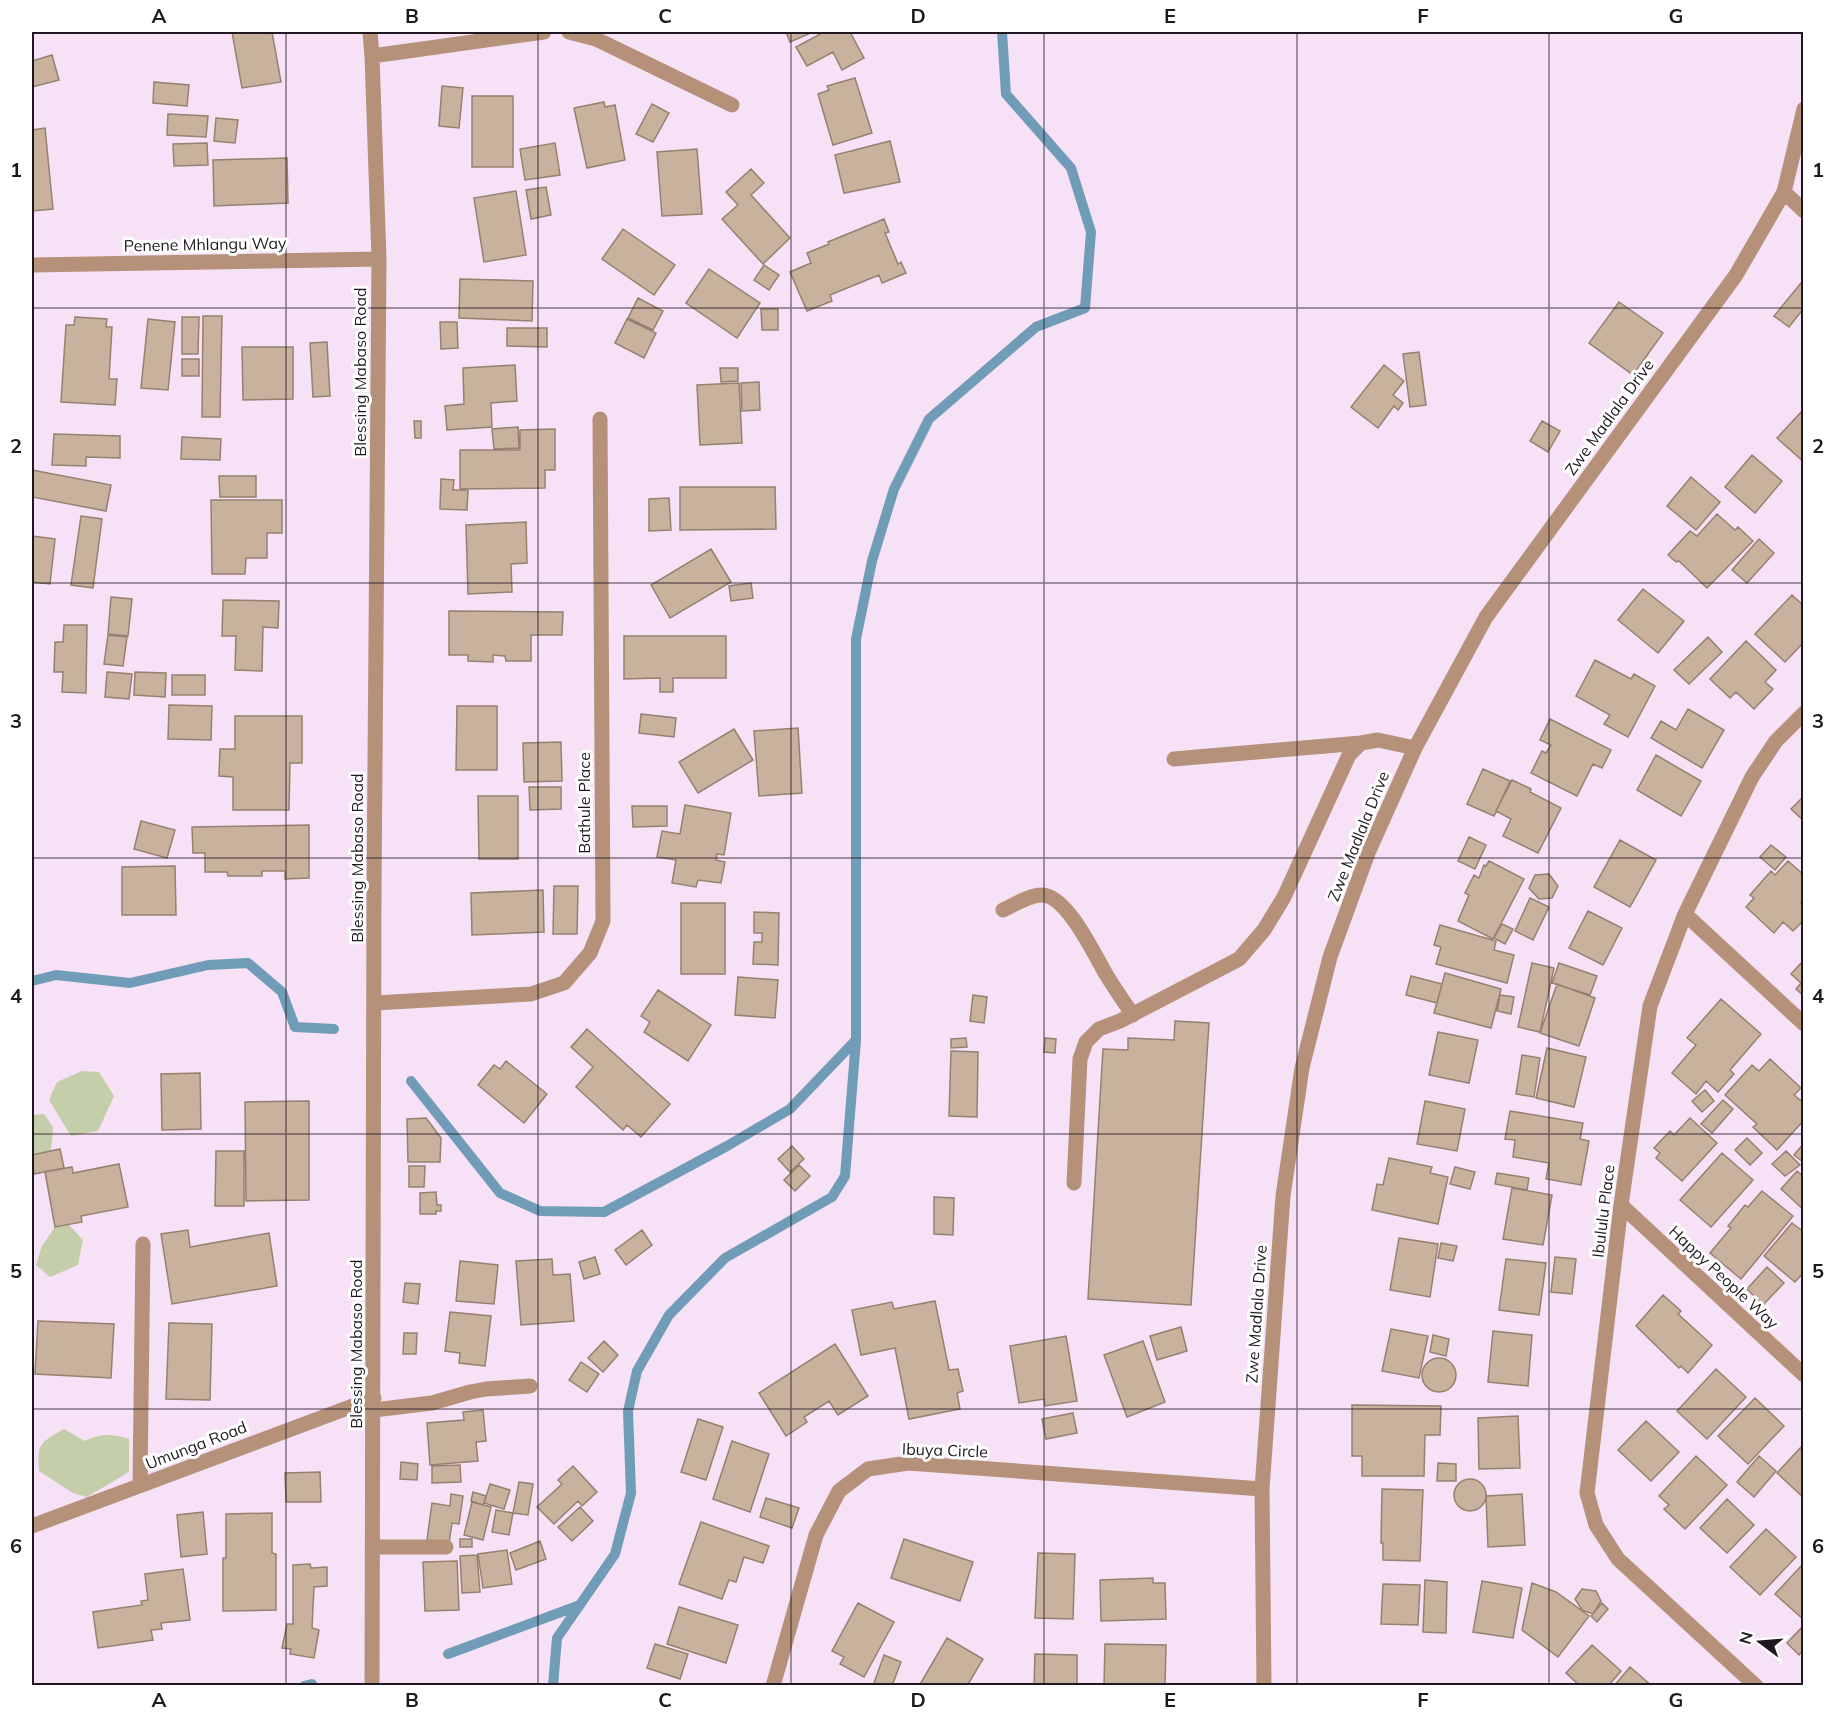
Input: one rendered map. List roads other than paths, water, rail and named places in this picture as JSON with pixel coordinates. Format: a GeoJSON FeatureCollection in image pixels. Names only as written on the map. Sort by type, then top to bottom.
{"type":"FeatureCollection","features":[{"type":"Feature","properties":{"kind":"street","name":"Blessing Mabaso Road"},"geometry":{"type":"LineString","coordinates":[[370,32],[379,259],[372,1686]]}},
{"type":"Feature","properties":{"kind":"street"},"geometry":{"type":"LineString","coordinates":[[372,56],[544,32]]}},
{"type":"Feature","properties":{"kind":"street"},"geometry":{"type":"LineString","coordinates":[[569,32],[596,39],[732,105]]}},
{"type":"Feature","properties":{"kind":"street","name":"Zwe Madlala Drive"},"geometry":{"type":"LineString","coordinates":[[1264,1686],[1262,1489],[1283,1196],[1302,1068],[1334,946],[1368,853],[1415,748],[1486,617],[1736,275],[1784,192],[1803,109]]}},
{"type":"Feature","properties":{"kind":"street"},"geometry":{"type":"LineString","coordinates":[[1784,192],[1803,211]]}},
{"type":"Feature","properties":{"kind":"street","name":"Penene Mhlangu Way"},"geometry":{"type":"LineString","coordinates":[[32,265],[379,259]]}},
{"type":"Feature","properties":{"kind":"street","name":"Bathule Place"},"geometry":{"type":"LineString","coordinates":[[375,1002],[531,994],[564,982],[590,953],[603,921],[600,419]]}},
{"type":"Feature","properties":{"kind":"street","name":"Ibululu Place"},"geometry":{"type":"LineString","coordinates":[[1755,1686],[1617,1559],[1596,1525],[1587,1493],[1621,1205],[1650,1006],[1685,914],[1752,777],[1776,741],[1803,713]]}},
{"type":"Feature","properties":{"kind":"street"},"geometry":{"type":"LineString","coordinates":[[1174,759],[1378,740],[1415,748]]}},
{"type":"Feature","properties":{"kind":"street"},"geometry":{"type":"LineString","coordinates":[[1074,1183],[1080,1059],[1086,1042],[1099,1029],[1133,1015],[1239,959],[1258,937],[1284,897],[1349,755],[1361,743]]}},
{"type":"Feature","properties":{"kind":"street"},"geometry":{"type":"LineString","coordinates":[[1003,910],[1029,898],[1042,895],[1054,898],[1080,927],[1108,978],[1133,1015]]}},
{"type":"Feature","properties":{"kind":"street"},"geometry":{"type":"LineString","coordinates":[[1685,914],[1803,1024]]}},
{"type":"Feature","properties":{"kind":"street","name":"Happy People Way"},"geometry":{"type":"LineString","coordinates":[[1621,1205],[1803,1375]]}},
{"type":"Feature","properties":{"kind":"street"},"geometry":{"type":"LineString","coordinates":[[140,1485],[143,1244]]}},
{"type":"Feature","properties":{"kind":"street","name":"Umunga Road"},"geometry":{"type":"LineString","coordinates":[[32,1526],[140,1485],[374,1404],[432,1403],[486,1389],[530,1386]]}},
{"type":"Feature","properties":{"kind":"street","name":"Ibuya Circle"},"geometry":{"type":"LineString","coordinates":[[772,1686],[816,1535],[839,1491],[868,1469],[908,1463],[1262,1489]]}},
{"type":"Feature","properties":{"kind":"street"},"geometry":{"type":"LineString","coordinates":[[373,1546],[446,1548]]}},
{"type":"Feature","properties":{"kind":"waterway"},"geometry":{"type":"LineString","coordinates":[[553,1686],[557,1638],[615,1554],[631,1493],[628,1411],[637,1371],[669,1315],[725,1258],[832,1197],[845,1176],[856,1040],[856,639],[872,561],[894,489],[929,419],[1036,327],[1085,308],[1091,232],[1071,168],[1006,94],[1002,32]]}},
{"type":"Feature","properties":{"kind":"waterway"},"geometry":{"type":"LineString","coordinates":[[32,981],[56,975],[130,983],[208,965],[248,963],[282,992],[295,1027],[334,1029]]}},
{"type":"Feature","properties":{"kind":"waterway"},"geometry":{"type":"LineString","coordinates":[[411,1081],[500,1193],[540,1211],[604,1212],[727,1146],[790,1109],[856,1040]]}},
{"type":"Feature","properties":{"kind":"waterway"},"geometry":{"type":"LineString","coordinates":[[448,1654],[580,1605]]}},
{"type":"Feature","properties":{"kind":"waterway"},"geometry":{"type":"LineString","coordinates":[[304,1686],[312,1684]]}}]}
